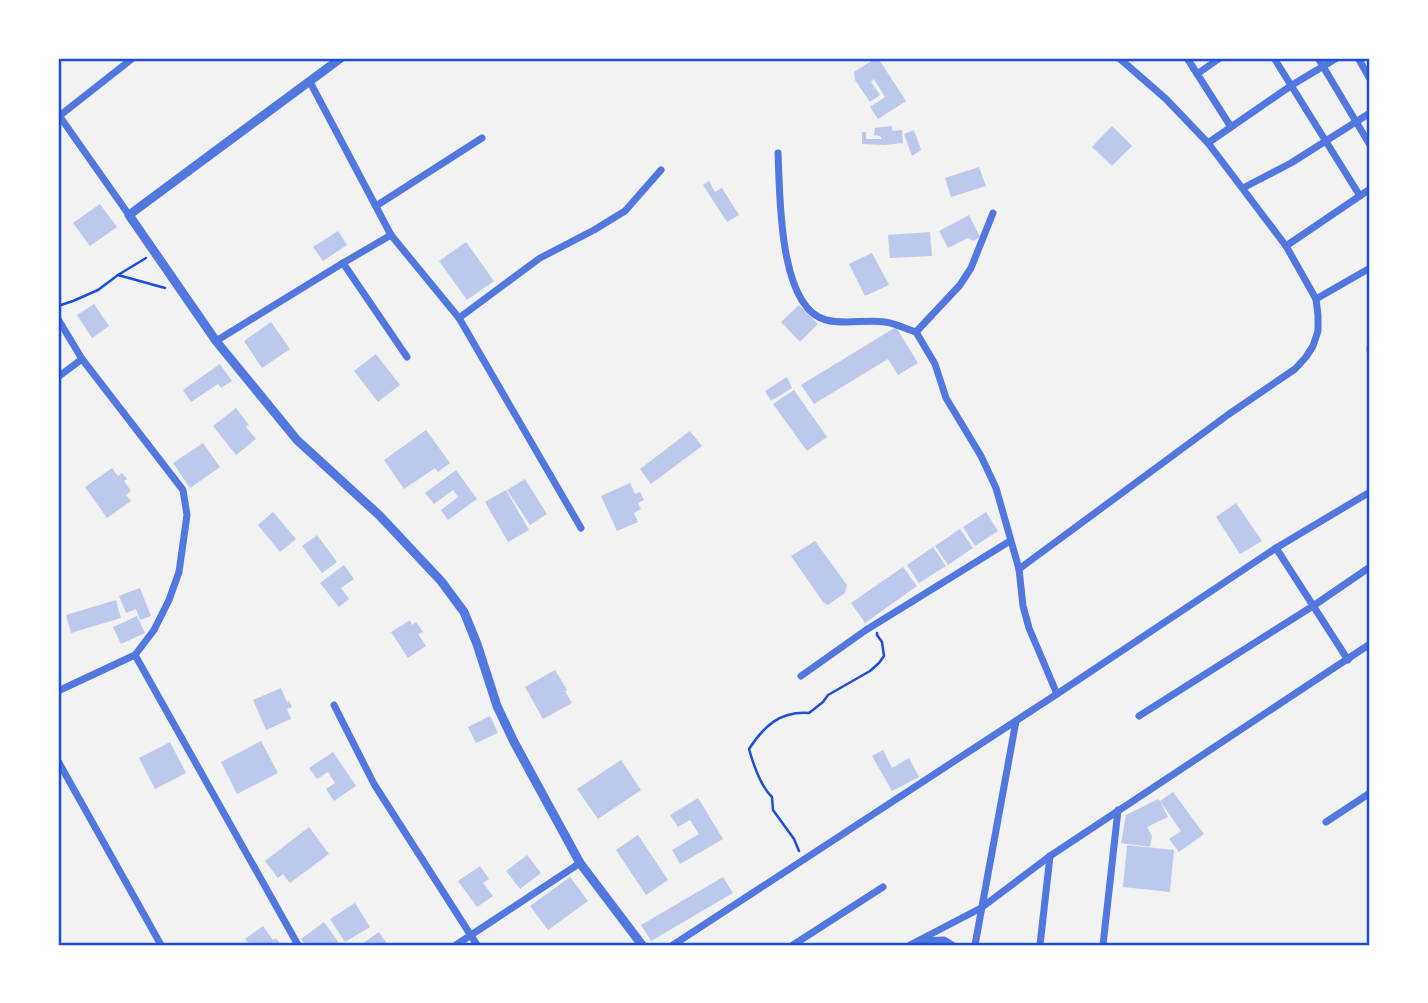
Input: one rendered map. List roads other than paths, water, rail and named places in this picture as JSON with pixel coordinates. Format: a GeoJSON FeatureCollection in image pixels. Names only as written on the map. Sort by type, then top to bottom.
{"type":"FeatureCollection","features":[{"type":"Feature","properties":{"kind":"street"},"geometry":{"type":"LineString","coordinates":[[133,58],[58,115],[216,341],[297,440],[380,516],[441,581],[464,612],[497,706],[514,743],[580,863],[642,945]]}},
{"type":"Feature","properties":{"kind":"street"},"geometry":{"type":"LineString","coordinates":[[129,215],[341,58]]}},
{"type":"Feature","properties":{"kind":"street"},"geometry":{"type":"LineString","coordinates":[[1019,569],[1229,414],[1295,369],[1313,346],[1318,331],[1316,299],[1286,246],[1208,143],[1166,99],[1119,58]]}},
{"type":"Feature","properties":{"kind":"street"},"geometry":{"type":"LineString","coordinates":[[1187,58],[1231,127]]}},
{"type":"Feature","properties":{"kind":"street"},"geometry":{"type":"LineString","coordinates":[[1197,74],[1220,58]]}},
{"type":"Feature","properties":{"kind":"street"},"geometry":{"type":"LineString","coordinates":[[1274,58],[1360,196]]}},
{"type":"Feature","properties":{"kind":"street"},"geometry":{"type":"LineString","coordinates":[[1318,58],[1370,145]]}},
{"type":"Feature","properties":{"kind":"street"},"geometry":{"type":"LineString","coordinates":[[1208,143],[1292,85],[1337,58]]}},
{"type":"Feature","properties":{"kind":"street"},"geometry":{"type":"LineString","coordinates":[[1358,58],[1370,79]]}},
{"type":"Feature","properties":{"kind":"street"},"geometry":{"type":"LineString","coordinates":[[310,82],[391,235],[459,318],[581,528]]}},
{"type":"Feature","properties":{"kind":"street"},"geometry":{"type":"LineString","coordinates":[[1243,188],[1327,141],[1370,113]]}},
{"type":"Feature","properties":{"kind":"street"},"geometry":{"type":"LineString","coordinates":[[376,206],[482,138]]}},
{"type":"Feature","properties":{"kind":"street"},"geometry":{"type":"LineString","coordinates":[[778,153],[786,257],[793,283],[803,301],[814,314],[824,320],[886,322],[916,332],[935,364],[946,398],[981,456],[996,488],[1019,569],[1023,606],[1029,628],[1057,694]]}},
{"type":"Feature","properties":{"kind":"street"},"geometry":{"type":"LineString","coordinates":[[459,318],[540,258],[625,211],[661,170]]}},
{"type":"Feature","properties":{"kind":"street"},"geometry":{"type":"LineString","coordinates":[[1286,246],[1370,189]]}},
{"type":"Feature","properties":{"kind":"street"},"geometry":{"type":"LineString","coordinates":[[916,332],[960,285],[971,268],[993,213]]}},
{"type":"Feature","properties":{"kind":"street"},"geometry":{"type":"LineString","coordinates":[[216,341],[391,235]]}},
{"type":"Feature","properties":{"kind":"street"},"geometry":{"type":"LineString","coordinates":[[342,263],[407,357]]}},
{"type":"Feature","properties":{"kind":"street"},"geometry":{"type":"LineString","coordinates":[[1316,299],[1370,268]]}},
{"type":"Feature","properties":{"kind":"street"},"geometry":{"type":"LineString","coordinates":[[58,319],[82,359],[183,490],[187,515],[179,572],[154,630],[135,655],[58,691]]}},
{"type":"Feature","properties":{"kind":"street"},"geometry":{"type":"LineString","coordinates":[[58,377],[82,359]]}},
{"type":"Feature","properties":{"kind":"street"},"geometry":{"type":"LineString","coordinates":[[673,945],[1276,548],[1370,492]]}},
{"type":"Feature","properties":{"kind":"street"},"geometry":{"type":"LineString","coordinates":[[801,676],[881,621],[1010,541]]}},
{"type":"Feature","properties":{"kind":"street"},"geometry":{"type":"LineString","coordinates":[[1276,548],[1348,660]]}},
{"type":"Feature","properties":{"kind":"street"},"geometry":{"type":"LineString","coordinates":[[1139,716],[1370,567]]}},
{"type":"Feature","properties":{"kind":"street"},"geometry":{"type":"LineString","coordinates":[[913,943],[981,908],[1050,856],[1370,644]]}},
{"type":"Feature","properties":{"kind":"street"},"geometry":{"type":"LineString","coordinates":[[135,655],[298,945]]}},
{"type":"Feature","properties":{"kind":"street"},"geometry":{"type":"LineString","coordinates":[[334,705],[374,784],[477,945]]}},
{"type":"Feature","properties":{"kind":"street"},"geometry":{"type":"LineString","coordinates":[[975,945],[1016,720]]}},
{"type":"Feature","properties":{"kind":"street"},"geometry":{"type":"LineString","coordinates":[[58,761],[161,945]]}},
{"type":"Feature","properties":{"kind":"street"},"geometry":{"type":"LineString","coordinates":[[1326,822],[1370,793]]}},
{"type":"Feature","properties":{"kind":"street"},"geometry":{"type":"LineString","coordinates":[[1103,945],[1118,810]]}},
{"type":"Feature","properties":{"kind":"street"},"geometry":{"type":"LineString","coordinates":[[1040,945],[1050,856]]}},
{"type":"Feature","properties":{"kind":"street"},"geometry":{"type":"LineString","coordinates":[[456,945],[580,863]]}},
{"type":"Feature","properties":{"kind":"street"},"geometry":{"type":"LineString","coordinates":[[793,945],[883,887]]}},
{"type":"Feature","properties":{"kind":"street"},"geometry":{"type":"LineString","coordinates":[[913,943],[944,940],[953,945]]}}]}
